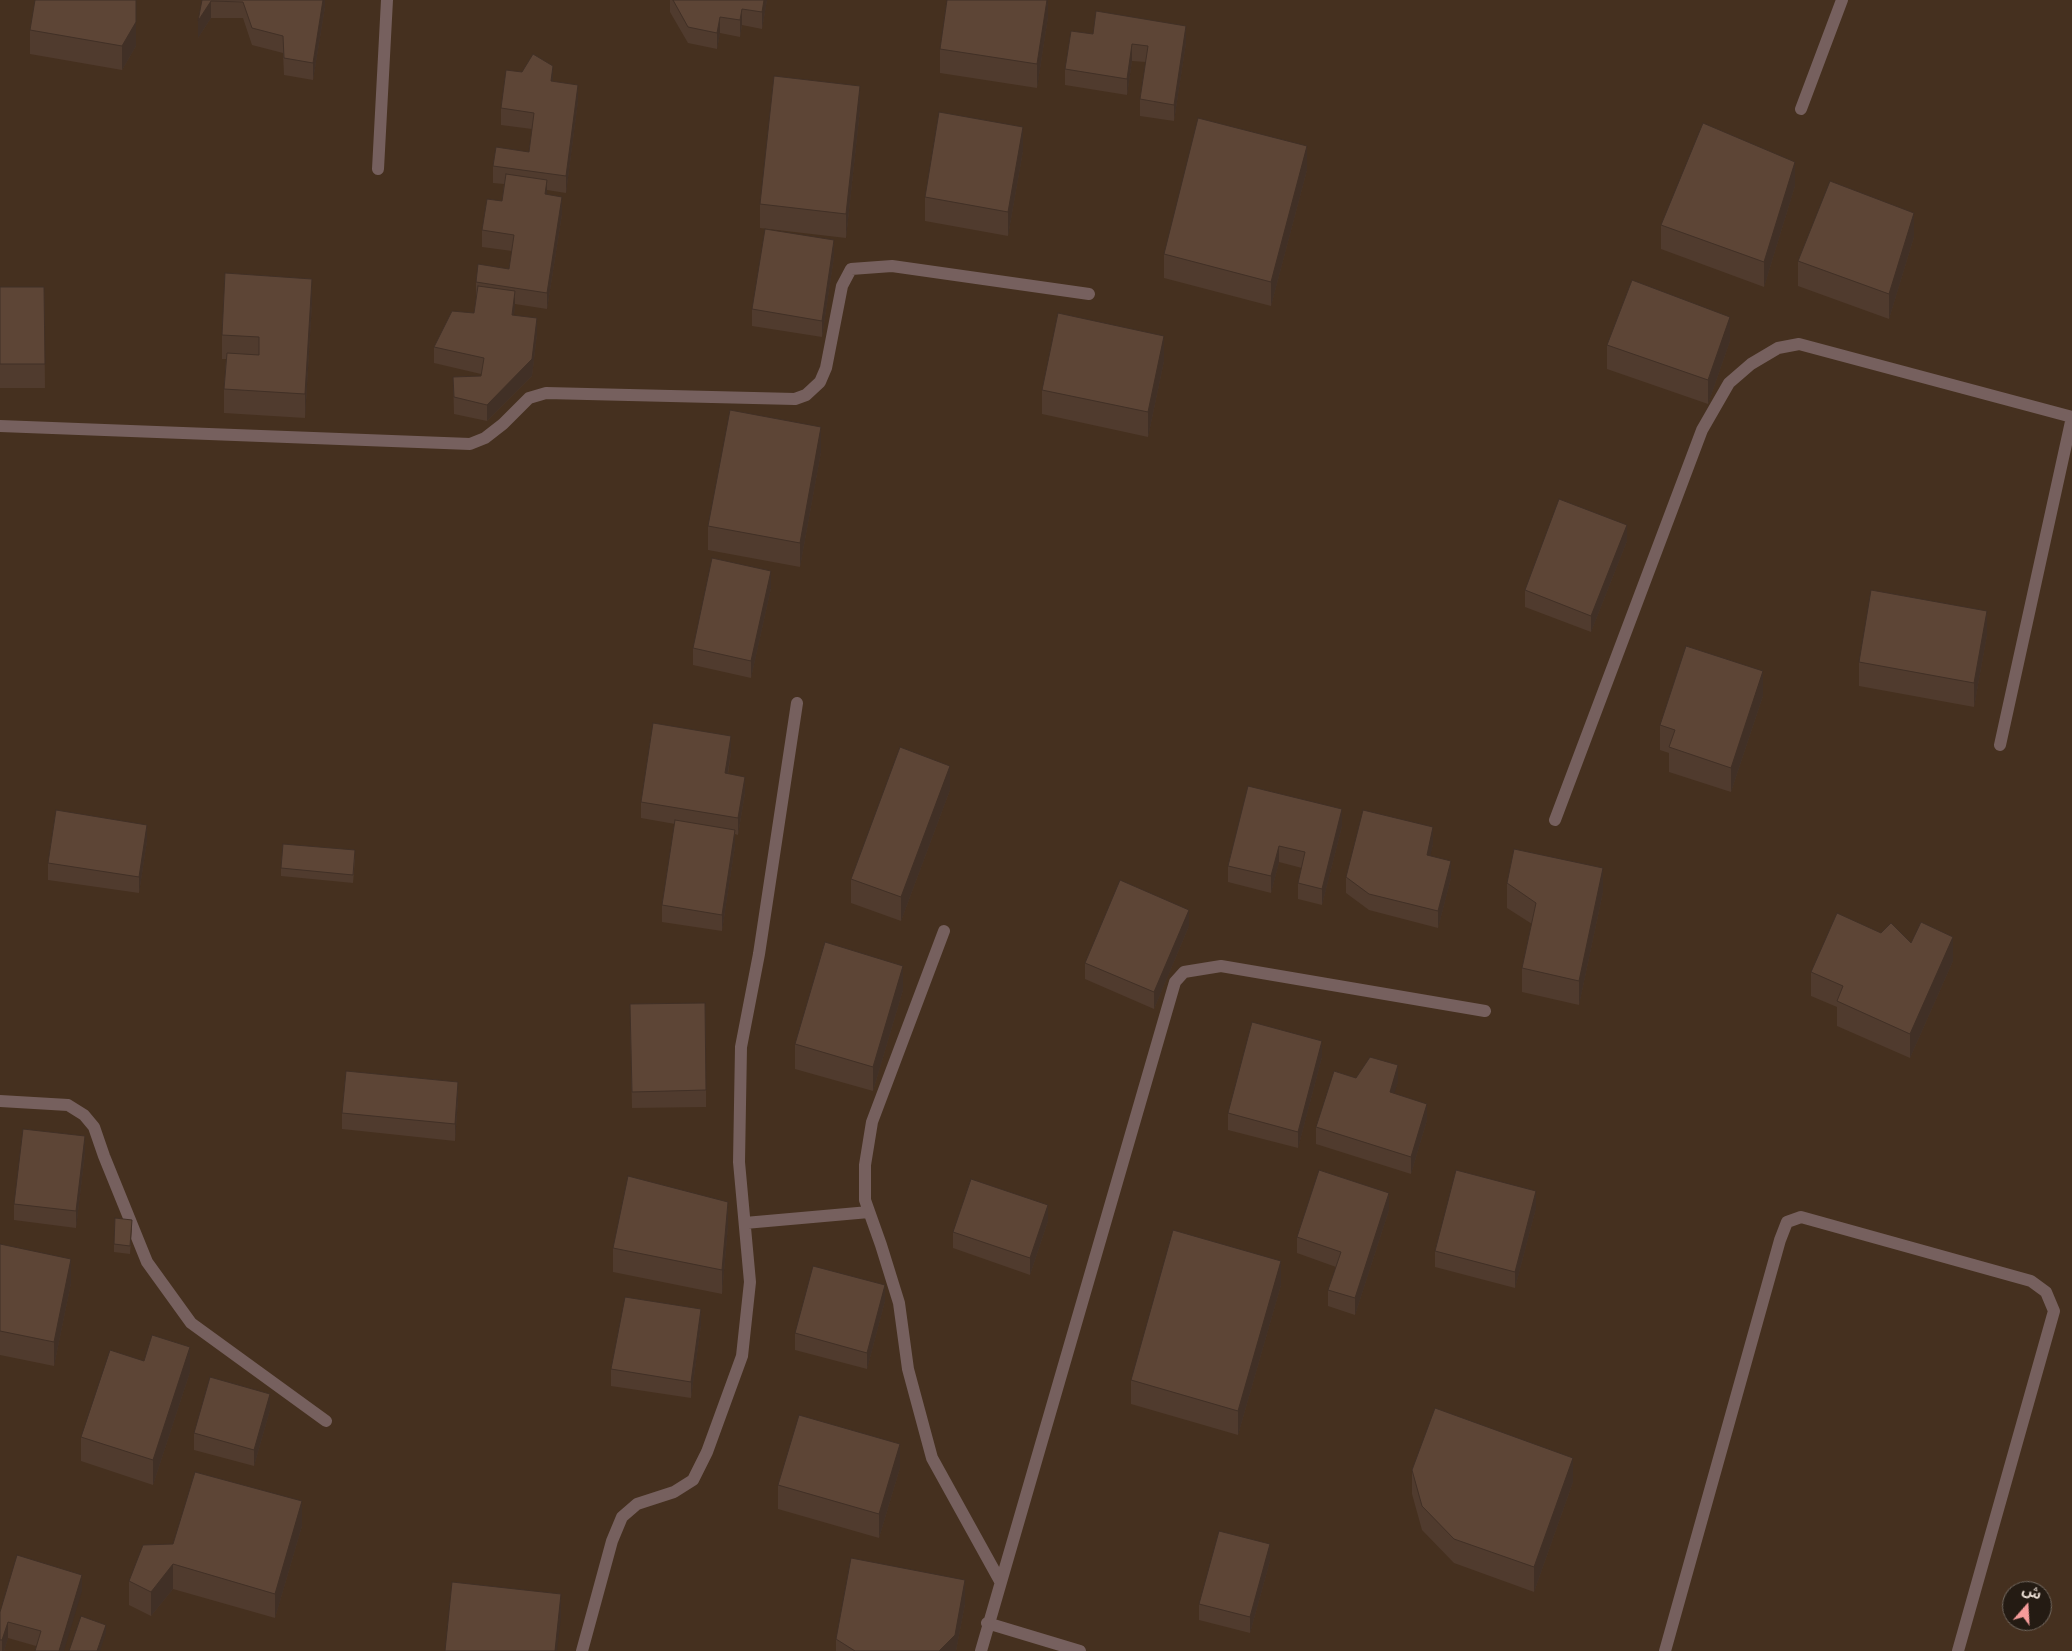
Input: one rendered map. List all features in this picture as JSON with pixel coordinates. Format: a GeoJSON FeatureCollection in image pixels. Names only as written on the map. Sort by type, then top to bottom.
{"type":"FeatureCollection","features":[{"type":"Feature","properties":{"kind":"street"},"geometry":{"type":"LineString","coordinates":[[378,169],[387,0]]}},
{"type":"Feature","properties":{"kind":"street"},"geometry":{"type":"LineString","coordinates":[[1801,109],[1842,0]]}},
{"type":"Feature","properties":{"kind":"street"},"geometry":{"type":"LineString","coordinates":[[0,426],[470,444],[485,438],[503,424],[529,398],[546,393],[795,399],[806,395],[820,382],[826,368],[842,286],[850,269],[892,266],[1088,294]]}},
{"type":"Feature","properties":{"kind":"street"},"geometry":{"type":"LineString","coordinates":[[1554,820],[1702,430],[1729,383],[1751,364],[1778,348],[1799,344],[2072,417],[2000,745]]}},
{"type":"Feature","properties":{"kind":"street"},"geometry":{"type":"LineString","coordinates":[[582,1651],[612,1541],[622,1517],[637,1504],[674,1492],[693,1480],[707,1452],[742,1356],[750,1282],[739,1162],[741,1047],[759,954],[797,703]]}},
{"type":"Feature","properties":{"kind":"street"},"geometry":{"type":"LineString","coordinates":[[944,931],[872,1122],[865,1165],[865,1200],[899,1303],[908,1369],[932,1458],[1000,1581]]}},
{"type":"Feature","properties":{"kind":"street"},"geometry":{"type":"LineString","coordinates":[[981,1651],[1175,982],[1184,972],[1221,966],[1485,1011]]}},
{"type":"Feature","properties":{"kind":"street"},"geometry":{"type":"LineString","coordinates":[[0,1101],[68,1105],[84,1115],[94,1127],[147,1262],[191,1323],[326,1421]]}},
{"type":"Feature","properties":{"kind":"street"},"geometry":{"type":"LineString","coordinates":[[745,1223],[869,1212]]}},
{"type":"Feature","properties":{"kind":"street"},"geometry":{"type":"LineString","coordinates":[[1665,1651],[1780,1240],[1787,1222],[1801,1217],[2030,1281],[2046,1292],[2054,1311],[1958,1651]]}},
{"type":"Feature","properties":{"kind":"street"},"geometry":{"type":"LineString","coordinates":[[988,1623],[1080,1651]]}},
{"type":"Feature","properties":{"kind":"building"},"geometry":{"type":"Polygon","coordinates":[[[35,0],[136,0],[136,22],[122,46],[30,30],[35,0]]]}},
{"type":"Feature","properties":{"kind":"building"},"geometry":{"type":"Polygon","coordinates":[[[202,0],[323,0],[313,63],[284,58],[283,36],[252,28],[243,2],[211,1],[198,21],[202,0]]]}},
{"type":"Feature","properties":{"kind":"building"},"geometry":{"type":"Polygon","coordinates":[[[673,0],[764,0],[762,12],[742,9],[740,20],[720,17],[717,33],[688,27],[673,0]]]}},
{"type":"Feature","properties":{"kind":"building"},"geometry":{"type":"Polygon","coordinates":[[[947,0],[1047,0],[1037,64],[940,49],[947,0]]]}},
{"type":"Feature","properties":{"kind":"building"},"geometry":{"type":"Polygon","coordinates":[[[1096,11],[1186,26],[1174,105],[1140,99],[1148,46],[1132,44],[1127,79],[1065,69],[1071,31],[1093,34],[1096,11]]]}},
{"type":"Feature","properties":{"kind":"building"},"geometry":{"type":"Polygon","coordinates":[[[533,54],[553,66],[551,81],[578,85],[566,176],[493,166],[496,147],[529,152],[534,113],[501,108],[506,70],[522,72],[533,54]]]}},
{"type":"Feature","properties":{"kind":"building"},"geometry":{"type":"Polygon","coordinates":[[[774,76],[860,86],[846,214],[760,204],[774,76]]]}},
{"type":"Feature","properties":{"kind":"building"},"geometry":{"type":"Polygon","coordinates":[[[939,112],[1023,127],[1008,212],[925,197],[939,112]]]}},
{"type":"Feature","properties":{"kind":"building"},"geometry":{"type":"Polygon","coordinates":[[[1198,118],[1307,146],[1271,282],[1164,254],[1198,118]]]}},
{"type":"Feature","properties":{"kind":"building"},"geometry":{"type":"Polygon","coordinates":[[[1703,123],[1795,162],[1764,262],[1661,225],[1703,123]]]}},
{"type":"Feature","properties":{"kind":"building"},"geometry":{"type":"Polygon","coordinates":[[[506,174],[547,180],[545,194],[562,197],[547,293],[476,282],[478,264],[509,269],[514,235],[482,230],[487,199],[502,201],[506,174]]]}},
{"type":"Feature","properties":{"kind":"building"},"geometry":{"type":"Polygon","coordinates":[[[1830,181],[1914,213],[1889,294],[1798,261],[1830,181]]]}},
{"type":"Feature","properties":{"kind":"building"},"geometry":{"type":"Polygon","coordinates":[[[765,229],[834,240],[822,321],[752,309],[765,229]]]}},
{"type":"Feature","properties":{"kind":"building"},"geometry":{"type":"Polygon","coordinates":[[[225,273],[312,279],[305,394],[224,389],[227,353],[259,355],[259,337],[222,335],[225,273]]]}},
{"type":"Feature","properties":{"kind":"building"},"geometry":{"type":"Polygon","coordinates":[[[1632,280],[1730,317],[1708,380],[1607,345],[1632,280]]]}},
{"type":"Feature","properties":{"kind":"building"},"geometry":{"type":"Polygon","coordinates":[[[478,286],[515,291],[512,315],[537,318],[532,359],[487,405],[454,397],[453,377],[481,376],[484,358],[434,347],[452,311],[474,313],[478,286]]]}},
{"type":"Feature","properties":{"kind":"building"},"geometry":{"type":"Polygon","coordinates":[[[0,287],[44,287],[45,364],[0,364],[0,287]]]}},
{"type":"Feature","properties":{"kind":"building"},"geometry":{"type":"Polygon","coordinates":[[[1058,313],[1164,336],[1148,412],[1042,390],[1058,313]]]}},
{"type":"Feature","properties":{"kind":"building"},"geometry":{"type":"Polygon","coordinates":[[[730,410],[821,427],[800,543],[708,526],[730,410]]]}},
{"type":"Feature","properties":{"kind":"building"},"geometry":{"type":"Polygon","coordinates":[[[1559,499],[1627,525],[1591,616],[1525,590],[1559,499]]]}},
{"type":"Feature","properties":{"kind":"building"},"geometry":{"type":"Polygon","coordinates":[[[712,558],[771,571],[751,661],[693,648],[712,558]]]}},
{"type":"Feature","properties":{"kind":"building"},"geometry":{"type":"Polygon","coordinates":[[[1871,590],[1987,611],[1974,683],[1859,662],[1871,590]]]}},
{"type":"Feature","properties":{"kind":"building"},"geometry":{"type":"Polygon","coordinates":[[[1686,646],[1763,671],[1731,768],[1669,747],[1675,730],[1660,725],[1686,646]]]}},
{"type":"Feature","properties":{"kind":"building"},"geometry":{"type":"Polygon","coordinates":[[[653,723],[731,736],[725,773],[745,777],[738,818],[641,802],[653,723]]]}},
{"type":"Feature","properties":{"kind":"building"},"geometry":{"type":"Polygon","coordinates":[[[900,747],[950,766],[901,897],[851,879],[900,747]]]}},
{"type":"Feature","properties":{"kind":"building"},"geometry":{"type":"Polygon","coordinates":[[[1248,786],[1342,809],[1322,889],[1298,883],[1305,852],[1279,846],[1271,876],[1228,866],[1248,786]]]}},
{"type":"Feature","properties":{"kind":"building"},"geometry":{"type":"Polygon","coordinates":[[[56,810],[147,825],[139,877],[48,863],[56,810]]]}},
{"type":"Feature","properties":{"kind":"building"},"geometry":{"type":"Polygon","coordinates":[[[1363,810],[1433,827],[1427,855],[1451,861],[1438,911],[1369,894],[1346,877],[1363,810]]]}},
{"type":"Feature","properties":{"kind":"building"},"geometry":{"type":"Polygon","coordinates":[[[675,820],[735,830],[722,915],[662,905],[675,820]]]}},
{"type":"Feature","properties":{"kind":"building"},"geometry":{"type":"Polygon","coordinates":[[[283,844],[355,850],[353,875],[281,868],[283,844]]]}},
{"type":"Feature","properties":{"kind":"building"},"geometry":{"type":"Polygon","coordinates":[[[1514,849],[1603,868],[1579,981],[1522,968],[1536,903],[1507,883],[1514,849]]]}},
{"type":"Feature","properties":{"kind":"building"},"geometry":{"type":"Polygon","coordinates":[[[1120,880],[1189,910],[1154,992],[1085,963],[1120,880]]]}},
{"type":"Feature","properties":{"kind":"building"},"geometry":{"type":"Polygon","coordinates":[[[1837,913],[1881,933],[1891,923],[1911,943],[1921,922],[1953,937],[1910,1034],[1837,1001],[1843,986],[1811,972],[1837,913]]]}},
{"type":"Feature","properties":{"kind":"building"},"geometry":{"type":"Polygon","coordinates":[[[825,942],[903,966],[873,1067],[795,1044],[825,942]]]}},
{"type":"Feature","properties":{"kind":"building"},"geometry":{"type":"Polygon","coordinates":[[[705,1003],[706,1090],[632,1092],[630,1004],[705,1003]]]}},
{"type":"Feature","properties":{"kind":"building"},"geometry":{"type":"Polygon","coordinates":[[[1252,1022],[1322,1041],[1298,1132],[1228,1113],[1252,1022]]]}},
{"type":"Feature","properties":{"kind":"building"},"geometry":{"type":"Polygon","coordinates":[[[1370,1057],[1398,1065],[1390,1092],[1427,1104],[1411,1157],[1316,1127],[1334,1071],[1356,1078],[1370,1057]]]}},
{"type":"Feature","properties":{"kind":"building"},"geometry":{"type":"Polygon","coordinates":[[[346,1071],[458,1082],[455,1124],[342,1113],[346,1071]]]}},
{"type":"Feature","properties":{"kind":"building"},"geometry":{"type":"Polygon","coordinates":[[[23,1129],[85,1136],[76,1211],[14,1204],[23,1129]]]}},
{"type":"Feature","properties":{"kind":"building"},"geometry":{"type":"Polygon","coordinates":[[[1319,1170],[1389,1193],[1355,1298],[1328,1290],[1341,1252],[1297,1237],[1319,1170]]]}},
{"type":"Feature","properties":{"kind":"building"},"geometry":{"type":"Polygon","coordinates":[[[1456,1170],[1536,1191],[1515,1272],[1435,1251],[1456,1170]]]}},
{"type":"Feature","properties":{"kind":"building"},"geometry":{"type":"Polygon","coordinates":[[[628,1176],[728,1202],[722,1270],[613,1248],[628,1176]]]}},
{"type":"Feature","properties":{"kind":"building"},"geometry":{"type":"Polygon","coordinates":[[[971,1179],[1048,1205],[1030,1258],[953,1232],[971,1179]]]}},
{"type":"Feature","properties":{"kind":"building"},"geometry":{"type":"Polygon","coordinates":[[[115,1218],[132,1220],[130,1246],[114,1244],[115,1218]]]}},
{"type":"Feature","properties":{"kind":"building"},"geometry":{"type":"Polygon","coordinates":[[[1173,1230],[1281,1261],[1238,1411],[1131,1380],[1173,1230]]]}},
{"type":"Feature","properties":{"kind":"building"},"geometry":{"type":"Polygon","coordinates":[[[0,1244],[71,1259],[54,1342],[0,1331],[0,1244]]]}},
{"type":"Feature","properties":{"kind":"building"},"geometry":{"type":"Polygon","coordinates":[[[813,1266],[885,1285],[867,1353],[795,1333],[813,1266]]]}},
{"type":"Feature","properties":{"kind":"building"},"geometry":{"type":"Polygon","coordinates":[[[625,1297],[701,1309],[691,1382],[611,1369],[625,1297]]]}},
{"type":"Feature","properties":{"kind":"building"},"geometry":{"type":"Polygon","coordinates":[[[152,1335],[190,1347],[153,1460],[81,1437],[110,1350],[144,1361],[152,1335]]]}},
{"type":"Feature","properties":{"kind":"building"},"geometry":{"type":"Polygon","coordinates":[[[210,1377],[270,1394],[254,1450],[194,1433],[210,1377]]]}},
{"type":"Feature","properties":{"kind":"building"},"geometry":{"type":"Polygon","coordinates":[[[1435,1408],[1573,1458],[1534,1567],[1454,1539],[1422,1506],[1412,1470],[1435,1408]]]}},
{"type":"Feature","properties":{"kind":"building"},"geometry":{"type":"Polygon","coordinates":[[[799,1415],[900,1444],[879,1514],[778,1485],[799,1415]]]}},
{"type":"Feature","properties":{"kind":"building"},"geometry":{"type":"Polygon","coordinates":[[[195,1472],[302,1501],[275,1594],[173,1564],[151,1592],[129,1581],[143,1545],[173,1544],[195,1472]]]}},
{"type":"Feature","properties":{"kind":"building"},"geometry":{"type":"Polygon","coordinates":[[[1219,1531],[1270,1544],[1250,1617],[1199,1604],[1219,1531]]]}},
{"type":"Feature","properties":{"kind":"building"},"geometry":{"type":"Polygon","coordinates":[[[17,1555],[82,1575],[59,1651],[35,1651],[41,1631],[8,1622],[2,1640],[0,1640],[0,1612],[17,1555]]]}},
{"type":"Feature","properties":{"kind":"building"},"geometry":{"type":"Polygon","coordinates":[[[851,1558],[965,1580],[955,1635],[939,1651],[855,1651],[836,1639],[851,1558]]]}},
{"type":"Feature","properties":{"kind":"building"},"geometry":{"type":"Polygon","coordinates":[[[452,1582],[561,1594],[555,1651],[445,1651],[452,1582]]]}},
{"type":"Feature","properties":{"kind":"building"},"geometry":{"type":"Polygon","coordinates":[[[81,1616],[106,1625],[97,1651],[69,1651],[81,1616]]]}}]}
